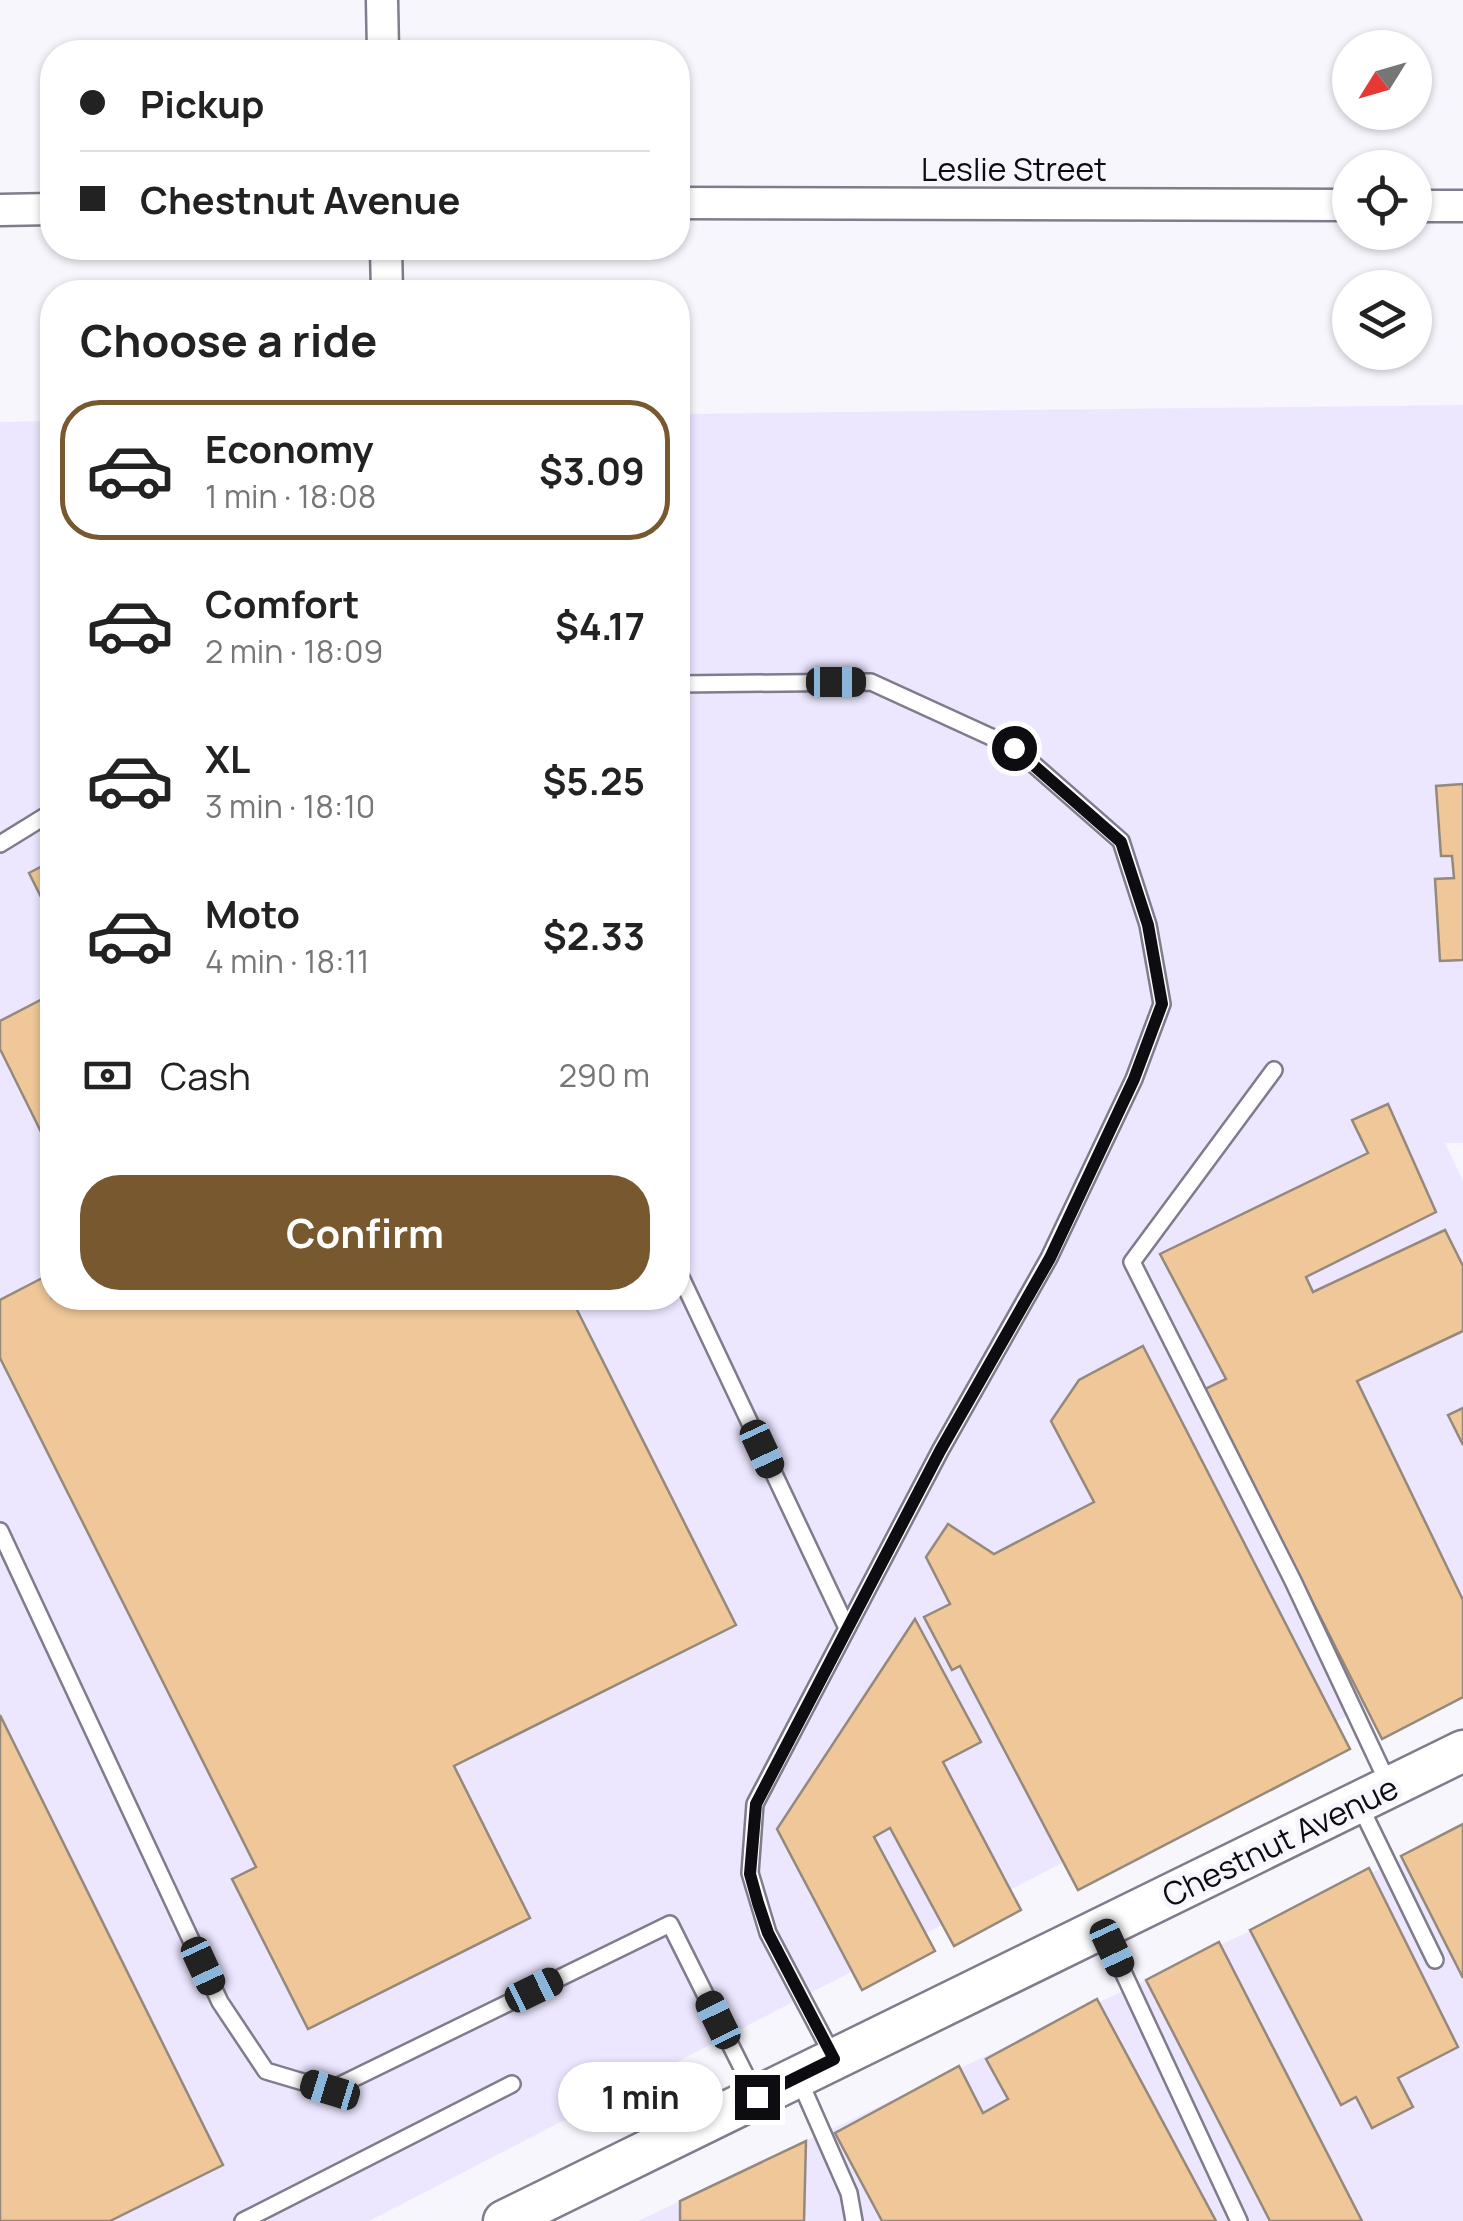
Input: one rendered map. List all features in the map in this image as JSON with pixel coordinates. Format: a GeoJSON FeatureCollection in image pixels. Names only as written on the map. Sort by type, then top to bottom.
{"type":"FeatureCollection","features":[{"type":"Feature","properties":{"kind":"main road","name":"Chestnut Avenue"},"geometry":{"type":"LineString","coordinates":[[504,2221],[1463,1751]]}},
{"type":"Feature","properties":{"kind":"street"},"geometry":{"type":"LineString","coordinates":[[382,0],[384,40]]}},
{"type":"Feature","properties":{"kind":"street","name":"Leslie Street"},"geometry":{"type":"LineString","coordinates":[[690,203],[1332,205]]}},
{"type":"Feature","properties":{"kind":"street"},"geometry":{"type":"LineString","coordinates":[[1432,206],[1463,206]]}},
{"type":"Feature","properties":{"kind":"street"},"geometry":{"type":"LineString","coordinates":[[0,210],[40,209]]}},
{"type":"Feature","properties":{"kind":"lane"},"geometry":{"type":"LineString","coordinates":[[690,684],[871,682],[1014,748],[1121,842],[1148,925],[1162,1004],[1134,1079],[1050,1258],[940,1451],[756,1804],[750,1874],[768,1933],[834,2059]]}},
{"type":"Feature","properties":{"kind":"lane"},"geometry":{"type":"LineString","coordinates":[[0,844],[40,819]]}},
{"type":"Feature","properties":{"kind":"lane"},"geometry":{"type":"LineString","coordinates":[[1274,1070],[1132,1262],[1293,1581],[1435,1960]]}},
{"type":"Feature","properties":{"kind":"lane"},"geometry":{"type":"LineString","coordinates":[[690,1296],[848,1628]]}},
{"type":"Feature","properties":{"kind":"lane"},"geometry":{"type":"LineString","coordinates":[[0,1531],[220,2002],[266,2071],[330,2090],[670,1924],[757,2097]]}},
{"type":"Feature","properties":{"kind":"lane"},"geometry":{"type":"LineString","coordinates":[[1102,1928],[1240,2221]]}},
{"type":"Feature","properties":{"kind":"lane"},"geometry":{"type":"LineString","coordinates":[[798,2076],[850,2193],[854,2221]]}},
{"type":"Feature","properties":{"kind":"lane"},"geometry":{"type":"LineString","coordinates":[[243,2221],[512,2084]]}},
{"type":"Feature","properties":{"kind":"shaded area"},"geometry":{"type":"Polygon","coordinates":[[[1463,405],[1463,1143],[1445,1143],[1463,1181],[1463,1656],[369,2221],[0,2221],[0,422],[40,421],[40,1310],[690,1310],[690,414],[1463,405]]]}},
{"type":"Feature","properties":{"kind":"shaded area"},"geometry":{"type":"Polygon","coordinates":[[[1463,1830],[1463,2221],[638,2221],[806,2141],[1463,1830]]]}},
{"type":"Feature","properties":{"kind":"building"},"geometry":{"type":"Polygon","coordinates":[[[1463,784],[1463,960],[1440,961],[1435,879],[1454,878],[1452,856],[1441,856],[1436,786],[1463,784]]]}},
{"type":"Feature","properties":{"kind":"building"},"geometry":{"type":"Polygon","coordinates":[[[40,867],[40,895],[29,873],[40,867]]]}},
{"type":"Feature","properties":{"kind":"building"},"geometry":{"type":"Polygon","coordinates":[[[40,1000],[40,1130],[0,1049],[0,1021],[40,1000]]]}},
{"type":"Feature","properties":{"kind":"building"},"geometry":{"type":"Polygon","coordinates":[[[1388,1104],[1436,1212],[1306,1277],[1313,1292],[1445,1230],[1463,1266],[1463,1331],[1357,1381],[1463,1600],[1463,1697],[1382,1739],[1205,1389],[1226,1379],[1160,1254],[1368,1153],[1352,1120],[1388,1104]]]}},
{"type":"Feature","properties":{"kind":"building"},"geometry":{"type":"Polygon","coordinates":[[[40,1279],[40,1310],[577,1310],[736,1625],[454,1766],[530,1918],[308,2029],[232,1879],[256,1867],[0,1358],[0,1300],[40,1279]]]}},
{"type":"Feature","properties":{"kind":"building"},"geometry":{"type":"Polygon","coordinates":[[[1143,1346],[1350,1749],[1078,1890],[960,1666],[952,1670],[924,1617],[950,1604],[926,1557],[948,1524],[994,1554],[1094,1502],[1051,1421],[1079,1380],[1143,1346]]]}},
{"type":"Feature","properties":{"kind":"building"},"geometry":{"type":"Polygon","coordinates":[[[1463,1408],[1463,1445],[1448,1415],[1463,1408]]]}},
{"type":"Feature","properties":{"kind":"building"},"geometry":{"type":"Polygon","coordinates":[[[915,1619],[981,1742],[943,1762],[1021,1910],[954,1946],[890,1828],[874,1837],[935,1951],[862,1990],[777,1829],[915,1619]]]}},
{"type":"Feature","properties":{"kind":"building"},"geometry":{"type":"Polygon","coordinates":[[[0,1715],[223,2165],[110,2221],[0,2221],[0,1715]]]}},
{"type":"Feature","properties":{"kind":"building"},"geometry":{"type":"Polygon","coordinates":[[[1463,1824],[1463,1978],[1401,1856],[1463,1824]]]}},
{"type":"Feature","properties":{"kind":"building"},"geometry":{"type":"Polygon","coordinates":[[[1369,1868],[1458,2047],[1398,2078],[1413,2107],[1372,2128],[1356,2097],[1341,2105],[1250,1930],[1369,1868]]]}},
{"type":"Feature","properties":{"kind":"building"},"geometry":{"type":"Polygon","coordinates":[[[1219,1942],[1362,2221],[1270,2221],[1146,1980],[1219,1942]]]}},
{"type":"Feature","properties":{"kind":"building"},"geometry":{"type":"Polygon","coordinates":[[[1097,1999],[1216,2221],[882,2221],[835,2133],[959,2066],[983,2113],[1008,2099],[986,2059],[1097,1999]]]}},
{"type":"Feature","properties":{"kind":"building"},"geometry":{"type":"Polygon","coordinates":[[[806,2141],[804,2221],[680,2221],[680,2201],[806,2141]]]}},
{"type":"Feature","properties":{"kind":"route"},"geometry":{"type":"LineString","coordinates":[[757,2097],[834,2059],[768,1933],[758,1903],[750,1874],[756,1804],[940,1451],[1050,1258],[1134,1079],[1162,1004],[1148,925],[1121,842],[1014,748]]}}]}
